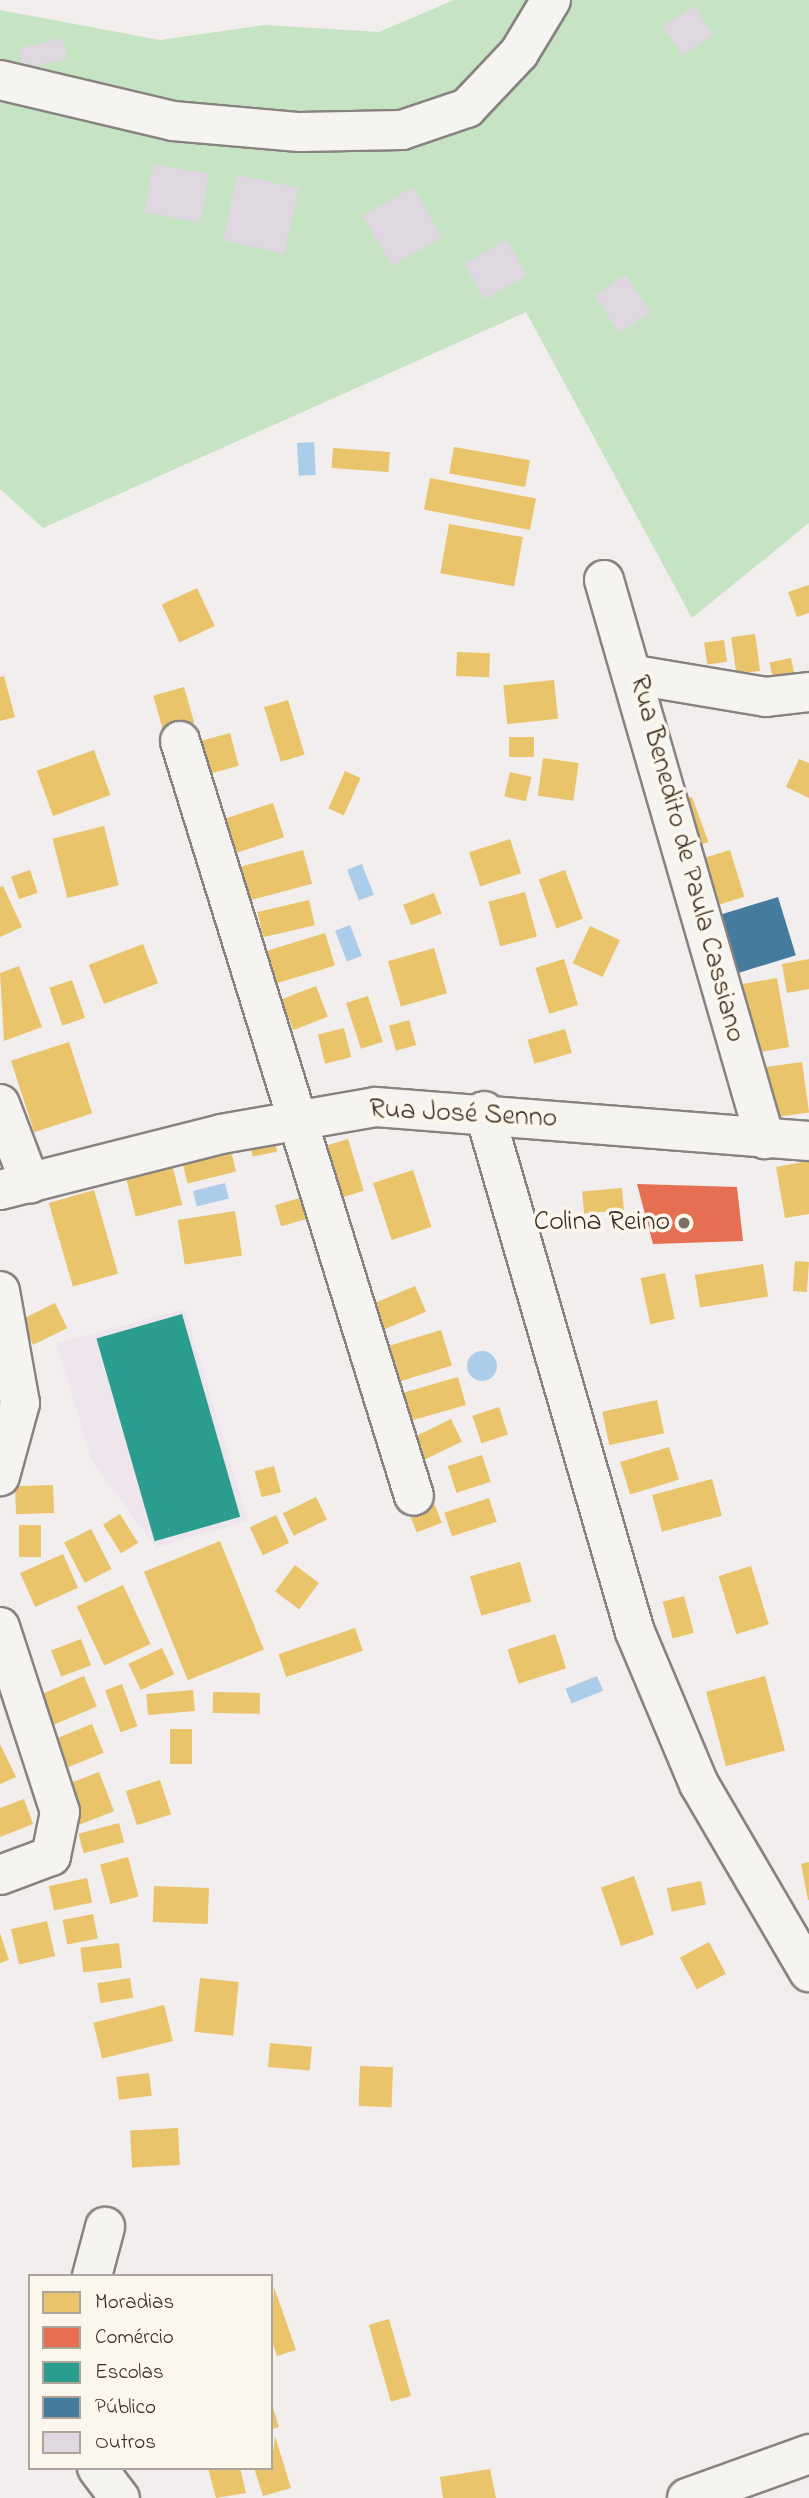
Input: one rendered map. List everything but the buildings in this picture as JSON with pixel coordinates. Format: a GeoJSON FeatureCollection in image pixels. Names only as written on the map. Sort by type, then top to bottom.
{"type":"FeatureCollection","features":[{"type":"Feature","properties":{"kind":"street"},"geometry":{"type":"LineString","coordinates":[[0,80],[173,121],[300,132],[402,130],[467,108],[519,53],[551,0]]}},
{"type":"Feature","properties":{"kind":"street","name":"Rua Benedito de Paula Cassiano"},"geometry":{"type":"LineString","coordinates":[[604,579],[635,675],[765,1139]]}},
{"type":"Feature","properties":{"kind":"street"},"geometry":{"type":"LineString","coordinates":[[635,675],[766,697],[809,692]]}},
{"type":"Feature","properties":{"kind":"street"},"geometry":{"type":"LineString","coordinates":[[180,741],[293,1121],[415,1496]]}},
{"type":"Feature","properties":{"kind":"street"},"geometry":{"type":"LineString","coordinates":[[0,1104],[15,1186]]}},
{"type":"Feature","properties":{"kind":"street","name":"Rua José Senno"},"geometry":{"type":"LineString","coordinates":[[15,1186],[293,1121],[376,1107],[484,1111],[809,1141]]}},
{"type":"Feature","properties":{"kind":"street"},"geometry":{"type":"LineString","coordinates":[[484,1111],[635,1632],[699,1784],[809,1972]]}},
{"type":"Feature","properties":{"kind":"street"},"geometry":{"type":"LineString","coordinates":[[0,1291],[20,1402],[0,1476]]}},
{"type":"Feature","properties":{"kind":"street"},"geometry":{"type":"LineString","coordinates":[[0,1627],[60,1812],[51,1857],[0,1875]]}},
{"type":"Feature","properties":{"kind":"street"},"geometry":{"type":"LineString","coordinates":[[93,2274],[105,2227]]}},
{"type":"Feature","properties":{"kind":"street"},"geometry":{"type":"LineString","coordinates":[[687,2498],[809,2454]]}},
{"type":"Feature","properties":{"kind":"street"},"geometry":{"type":"LineString","coordinates":[[99,2470],[120,2498]]}},
{"type":"Feature","properties":{"kind":"shaded area"},"geometry":{"type":"Polygon","coordinates":[[[185,1309],[248,1521],[156,1548],[92,1461],[56,1343],[185,1309]]]}},
{"type":"Feature","properties":{"kind":"green space"},"geometry":{"type":"Polygon","coordinates":[[[454,0],[809,0],[809,523],[692,618],[526,312],[43,528],[0,489],[0,10],[160,40],[264,25],[379,32],[454,0]]]}},
{"type":"Feature","properties":{"kind":"water"},"geometry":{"type":"Polygon","coordinates":[[[314,442],[316,475],[299,476],[297,443],[314,442]]]}},
{"type":"Feature","properties":{"kind":"water"},"geometry":{"type":"Polygon","coordinates":[[[362,864],[374,895],[359,901],[347,870],[362,864]]]}},
{"type":"Feature","properties":{"kind":"water"},"geometry":{"type":"Polygon","coordinates":[[[350,925],[362,956],[347,962],[335,931],[350,925]]]}},
{"type":"Feature","properties":{"kind":"water"},"geometry":{"type":"Polygon","coordinates":[[[225,1183],[229,1199],[197,1207],[193,1191],[225,1183]]]}},
{"type":"Feature","properties":{"kind":"water"},"geometry":{"type":"Polygon","coordinates":[[[482,1351],[493,1355],[497,1366],[493,1377],[482,1381],[471,1377],[467,1366],[471,1355],[482,1351]]]}},
{"type":"Feature","properties":{"kind":"water"},"geometry":{"type":"Polygon","coordinates":[[[597,1676],[603,1691],[571,1704],[565,1689],[597,1676]]]}},
{"type":"Feature","properties":{"kind":"place","name":"Colina Reino"},"geometry":{"type":"Point","coordinates":[684,1223]}}]}
